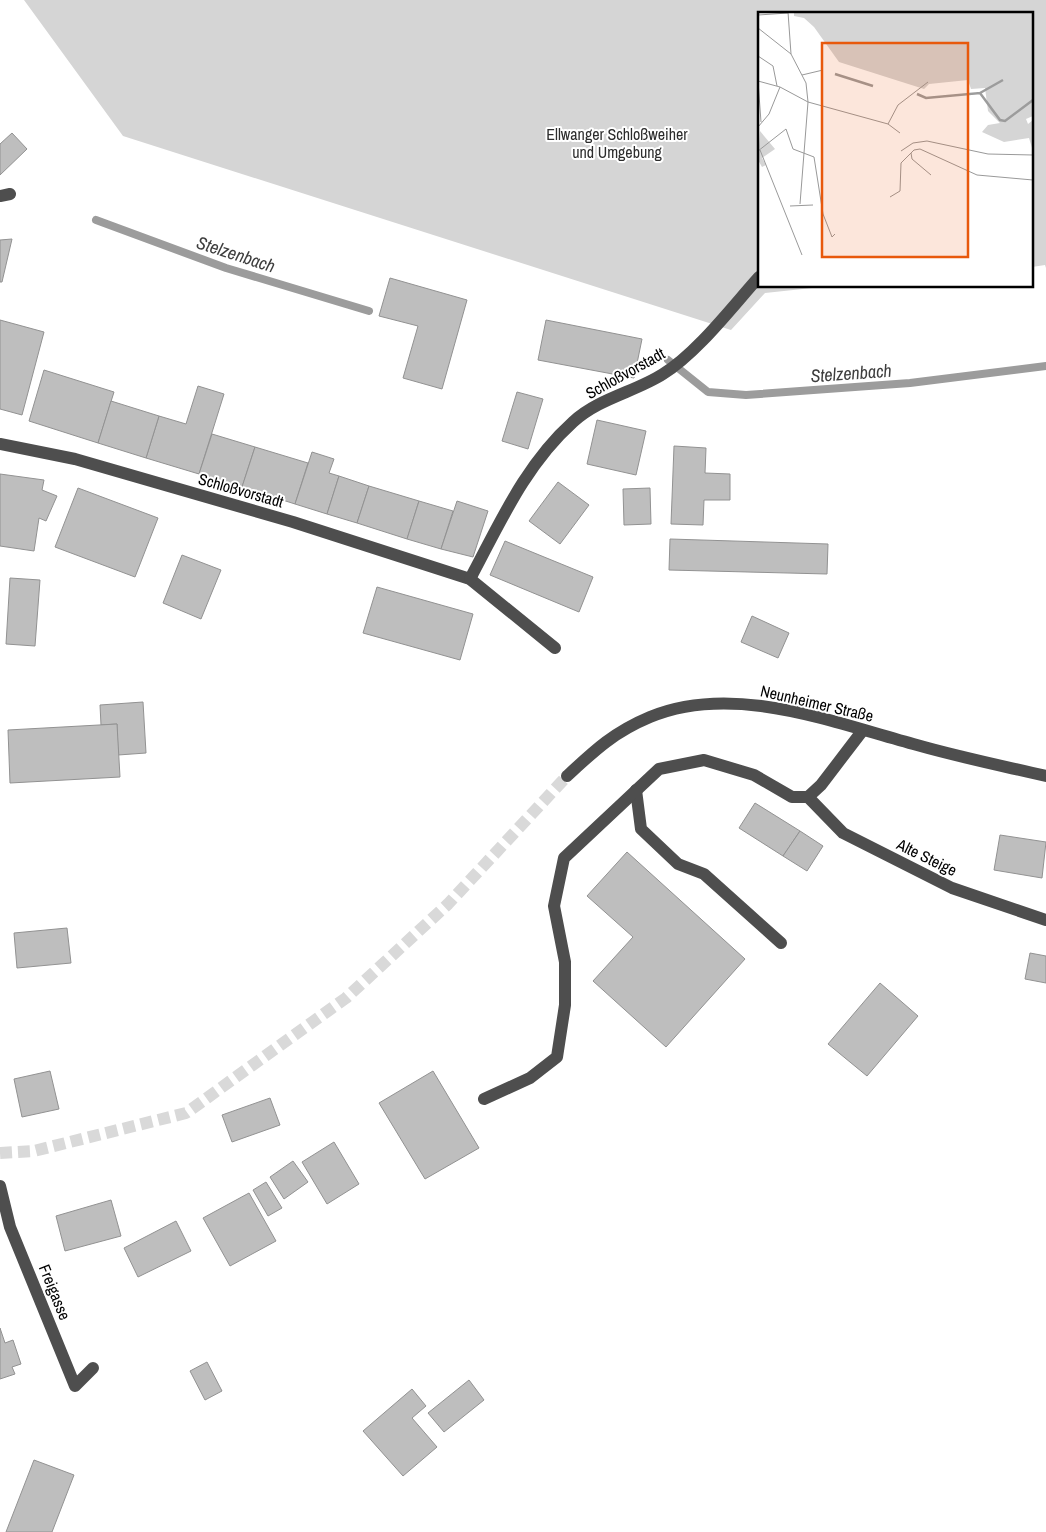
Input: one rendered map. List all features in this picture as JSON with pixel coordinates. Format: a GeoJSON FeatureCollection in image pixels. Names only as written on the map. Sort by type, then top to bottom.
{"type":"FeatureCollection","features":[{"type":"Feature","properties":{"kind":"street","name":"Schloßvorstadt"},"geometry":{"type":"LineString","coordinates":[[470,579],[516,491],[547,447],[575,420],[606,400],[663,374],[689,354],[758,278]]}},
{"type":"Feature","properties":{"kind":"street","name":"Schloßvorstadt"},"geometry":{"type":"LineString","coordinates":[[0,444],[75,459],[274,516],[470,579],[555,648]]}},
{"type":"Feature","properties":{"kind":"street","name":"Neunheimer Straße"},"geometry":{"type":"LineString","coordinates":[[567,776],[611,736],[651,716],[695,706],[752,704],[812,716],[956,756],[1046,776]]}},
{"type":"Feature","properties":{"kind":"street"},"geometry":{"type":"LineString","coordinates":[[484,1099],[530,1078],[558,1058],[565,1005],[565,962],[554,906],[564,858],[659,769],[704,760],[754,775],[792,797],[808,797],[822,785],[863,730]]}},
{"type":"Feature","properties":{"kind":"street"},"geometry":{"type":"LineString","coordinates":[[636,790],[641,829],[678,864],[704,874],[782,943]]}},
{"type":"Feature","properties":{"kind":"street","name":"Alte Steige"},"geometry":{"type":"LineString","coordinates":[[808,797],[843,833],[952,888],[1046,920]]}},
{"type":"Feature","properties":{"kind":"street","name":"Freigasse"},"geometry":{"type":"LineString","coordinates":[[0,1186],[10,1227],[75,1386],[93,1368]]}},
{"type":"Feature","properties":{"kind":"green space","name":"Ellwanger Schloßweiher und Umgebung"},"geometry":{"type":"Polygon","coordinates":[[[24,0],[1046,0],[1046,268],[1045,265],[1034,267],[1034,12],[758,12],[758,288],[812,288],[765,293],[731,330],[123,136],[24,0]]]}},
{"type":"Feature","properties":{"kind":"building"},"geometry":{"type":"Polygon","coordinates":[[[12,133],[27,149],[0,175],[0,144],[12,133]]]}},
{"type":"Feature","properties":{"kind":"building"},"geometry":{"type":"Polygon","coordinates":[[[12,239],[2,282],[0,282],[0,240],[12,239]]]}},
{"type":"Feature","properties":{"kind":"building"},"geometry":{"type":"Polygon","coordinates":[[[390,278],[467,300],[442,389],[403,378],[418,326],[379,316],[390,278]]]}},
{"type":"Feature","properties":{"kind":"building"},"geometry":{"type":"Polygon","coordinates":[[[0,320],[44,332],[22,415],[0,409],[0,320]]]}},
{"type":"Feature","properties":{"kind":"building"},"geometry":{"type":"Polygon","coordinates":[[[546,320],[642,339],[634,378],[538,360],[546,320]]]}},
{"type":"Feature","properties":{"kind":"building"},"geometry":{"type":"Polygon","coordinates":[[[44,370],[114,392],[98,443],[29,421],[44,370]]]}},
{"type":"Feature","properties":{"kind":"building"},"geometry":{"type":"Polygon","coordinates":[[[198,386],[224,394],[199,474],[146,458],[159,416],[186,424],[198,386]]]}},
{"type":"Feature","properties":{"kind":"building"},"geometry":{"type":"Polygon","coordinates":[[[517,392],[543,399],[528,449],[502,441],[517,392]]]}},
{"type":"Feature","properties":{"kind":"building"},"geometry":{"type":"Polygon","coordinates":[[[111,401],[159,416],[146,458],[98,443],[111,401]]]}},
{"type":"Feature","properties":{"kind":"building"},"geometry":{"type":"Polygon","coordinates":[[[597,420],[646,431],[636,475],[587,464],[597,420]]]}},
{"type":"Feature","properties":{"kind":"building"},"geometry":{"type":"Polygon","coordinates":[[[212,434],[255,447],[242,487],[199,474],[212,434]]]}},
{"type":"Feature","properties":{"kind":"building"},"geometry":{"type":"Polygon","coordinates":[[[674,446],[706,448],[705,473],[730,474],[730,500],[704,500],[703,525],[671,524],[674,446]]]}},
{"type":"Feature","properties":{"kind":"building"},"geometry":{"type":"Polygon","coordinates":[[[255,447],[308,463],[295,504],[242,487],[255,447]]]}},
{"type":"Feature","properties":{"kind":"building"},"geometry":{"type":"Polygon","coordinates":[[[312,452],[334,459],[329,473],[339,476],[327,514],[295,504],[312,452]]]}},
{"type":"Feature","properties":{"kind":"building"},"geometry":{"type":"Polygon","coordinates":[[[0,474],[44,480],[42,490],[57,496],[46,521],[39,518],[34,551],[0,546],[0,474]]]}},
{"type":"Feature","properties":{"kind":"building"},"geometry":{"type":"Polygon","coordinates":[[[339,476],[369,486],[357,523],[327,514],[339,476]]]}},
{"type":"Feature","properties":{"kind":"building"},"geometry":{"type":"Polygon","coordinates":[[[558,482],[589,505],[560,544],[529,521],[558,482]]]}},
{"type":"Feature","properties":{"kind":"building"},"geometry":{"type":"Polygon","coordinates":[[[369,486],[419,501],[407,539],[357,523],[369,486]]]}},
{"type":"Feature","properties":{"kind":"building"},"geometry":{"type":"Polygon","coordinates":[[[78,488],[158,518],[135,577],[55,547],[78,488]]]}},
{"type":"Feature","properties":{"kind":"building"},"geometry":{"type":"Polygon","coordinates":[[[650,488],[651,524],[624,525],[623,489],[650,488]]]}},
{"type":"Feature","properties":{"kind":"building"},"geometry":{"type":"Polygon","coordinates":[[[419,501],[453,511],[441,549],[407,539],[419,501]]]}},
{"type":"Feature","properties":{"kind":"building"},"geometry":{"type":"Polygon","coordinates":[[[457,501],[488,511],[473,557],[441,549],[457,501]]]}},
{"type":"Feature","properties":{"kind":"building"},"geometry":{"type":"Polygon","coordinates":[[[670,539],[828,544],[827,574],[669,570],[670,539]]]}},
{"type":"Feature","properties":{"kind":"building"},"geometry":{"type":"Polygon","coordinates":[[[505,541],[593,577],[579,612],[490,575],[505,541]]]}},
{"type":"Feature","properties":{"kind":"building"},"geometry":{"type":"Polygon","coordinates":[[[182,555],[221,570],[201,619],[163,603],[182,555]]]}},
{"type":"Feature","properties":{"kind":"building"},"geometry":{"type":"Polygon","coordinates":[[[10,578],[40,580],[35,646],[6,644],[10,578]]]}},
{"type":"Feature","properties":{"kind":"building"},"geometry":{"type":"Polygon","coordinates":[[[377,587],[473,614],[460,660],[363,633],[377,587]]]}},
{"type":"Feature","properties":{"kind":"building"},"geometry":{"type":"Polygon","coordinates":[[[752,616],[789,633],[778,658],[741,642],[752,616]]]}},
{"type":"Feature","properties":{"kind":"building"},"geometry":{"type":"Polygon","coordinates":[[[143,702],[146,753],[118,755],[117,724],[101,725],[100,705],[143,702]]]}},
{"type":"Feature","properties":{"kind":"building"},"geometry":{"type":"Polygon","coordinates":[[[117,724],[120,777],[10,783],[8,730],[117,724]]]}},
{"type":"Feature","properties":{"kind":"building"},"geometry":{"type":"Polygon","coordinates":[[[755,803],[800,831],[783,856],[739,828],[755,803]]]}},
{"type":"Feature","properties":{"kind":"building"},"geometry":{"type":"Polygon","coordinates":[[[800,831],[823,846],[807,871],[783,856],[800,831]]]}},
{"type":"Feature","properties":{"kind":"building"},"geometry":{"type":"Polygon","coordinates":[[[1000,835],[1046,842],[1042,878],[994,870],[1000,835]]]}},
{"type":"Feature","properties":{"kind":"building"},"geometry":{"type":"Polygon","coordinates":[[[627,852],[745,959],[666,1047],[593,981],[633,937],[587,896],[627,852]]]}},
{"type":"Feature","properties":{"kind":"building"},"geometry":{"type":"Polygon","coordinates":[[[67,928],[71,963],[17,968],[14,933],[67,928]]]}},
{"type":"Feature","properties":{"kind":"building"},"geometry":{"type":"Polygon","coordinates":[[[1030,953],[1046,956],[1046,983],[1025,979],[1030,953]]]}},
{"type":"Feature","properties":{"kind":"building"},"geometry":{"type":"Polygon","coordinates":[[[880,983],[918,1016],[867,1076],[828,1044],[880,983]]]}},
{"type":"Feature","properties":{"kind":"building"},"geometry":{"type":"Polygon","coordinates":[[[50,1071],[59,1109],[22,1117],[14,1079],[50,1071]]]}},
{"type":"Feature","properties":{"kind":"building"},"geometry":{"type":"Polygon","coordinates":[[[433,1071],[479,1148],[425,1179],[379,1103],[433,1071]]]}},
{"type":"Feature","properties":{"kind":"building"},"geometry":{"type":"Polygon","coordinates":[[[270,1098],[280,1125],[232,1142],[222,1115],[270,1098]]]}},
{"type":"Feature","properties":{"kind":"building"},"geometry":{"type":"Polygon","coordinates":[[[334,1142],[359,1184],[327,1204],[302,1162],[334,1142]]]}},
{"type":"Feature","properties":{"kind":"building"},"geometry":{"type":"Polygon","coordinates":[[[293,1161],[308,1182],[284,1199],[270,1177],[293,1161]]]}},
{"type":"Feature","properties":{"kind":"building"},"geometry":{"type":"Polygon","coordinates":[[[266,1182],[282,1208],[268,1216],[253,1190],[266,1182]]]}},
{"type":"Feature","properties":{"kind":"building"},"geometry":{"type":"Polygon","coordinates":[[[249,1193],[276,1241],[230,1266],[203,1218],[249,1193]]]}},
{"type":"Feature","properties":{"kind":"building"},"geometry":{"type":"Polygon","coordinates":[[[111,1200],[121,1236],[65,1251],[56,1216],[111,1200]]]}},
{"type":"Feature","properties":{"kind":"building"},"geometry":{"type":"Polygon","coordinates":[[[176,1221],[191,1251],[138,1277],[124,1248],[176,1221]]]}},
{"type":"Feature","properties":{"kind":"building"},"geometry":{"type":"Polygon","coordinates":[[[0,1328],[5,1343],[13,1340],[21,1364],[12,1367],[15,1374],[0,1379],[0,1328]]]}},
{"type":"Feature","properties":{"kind":"building"},"geometry":{"type":"Polygon","coordinates":[[[207,1362],[222,1391],[205,1400],[190,1371],[207,1362]]]}},
{"type":"Feature","properties":{"kind":"building"},"geometry":{"type":"Polygon","coordinates":[[[469,1380],[484,1400],[444,1432],[428,1413],[469,1380]]]}},
{"type":"Feature","properties":{"kind":"building"},"geometry":{"type":"Polygon","coordinates":[[[412,1389],[426,1406],[412,1418],[437,1447],[403,1476],[363,1431],[412,1389]]]}},
{"type":"Feature","properties":{"kind":"building"},"geometry":{"type":"Polygon","coordinates":[[[34,1460],[74,1475],[52,1532],[6,1532],[34,1460]]]}},
{"type":"Feature","properties":{"kind":"waterway","name":"Stelzenbach"},"geometry":{"type":"LineString","coordinates":[[96,220],[226,268],[369,311]]}},
{"type":"Feature","properties":{"kind":"waterway","name":"Stelzenbach"},"geometry":{"type":"LineString","coordinates":[[668,360],[708,392],[746,395],[910,383],[1046,366]]}},
{"type":"Feature","properties":{"kind":"tunnel"},"geometry":{"type":"LineString","coordinates":[[0,1153],[34,1151],[186,1113],[346,998],[448,904],[567,776]]}}]}
